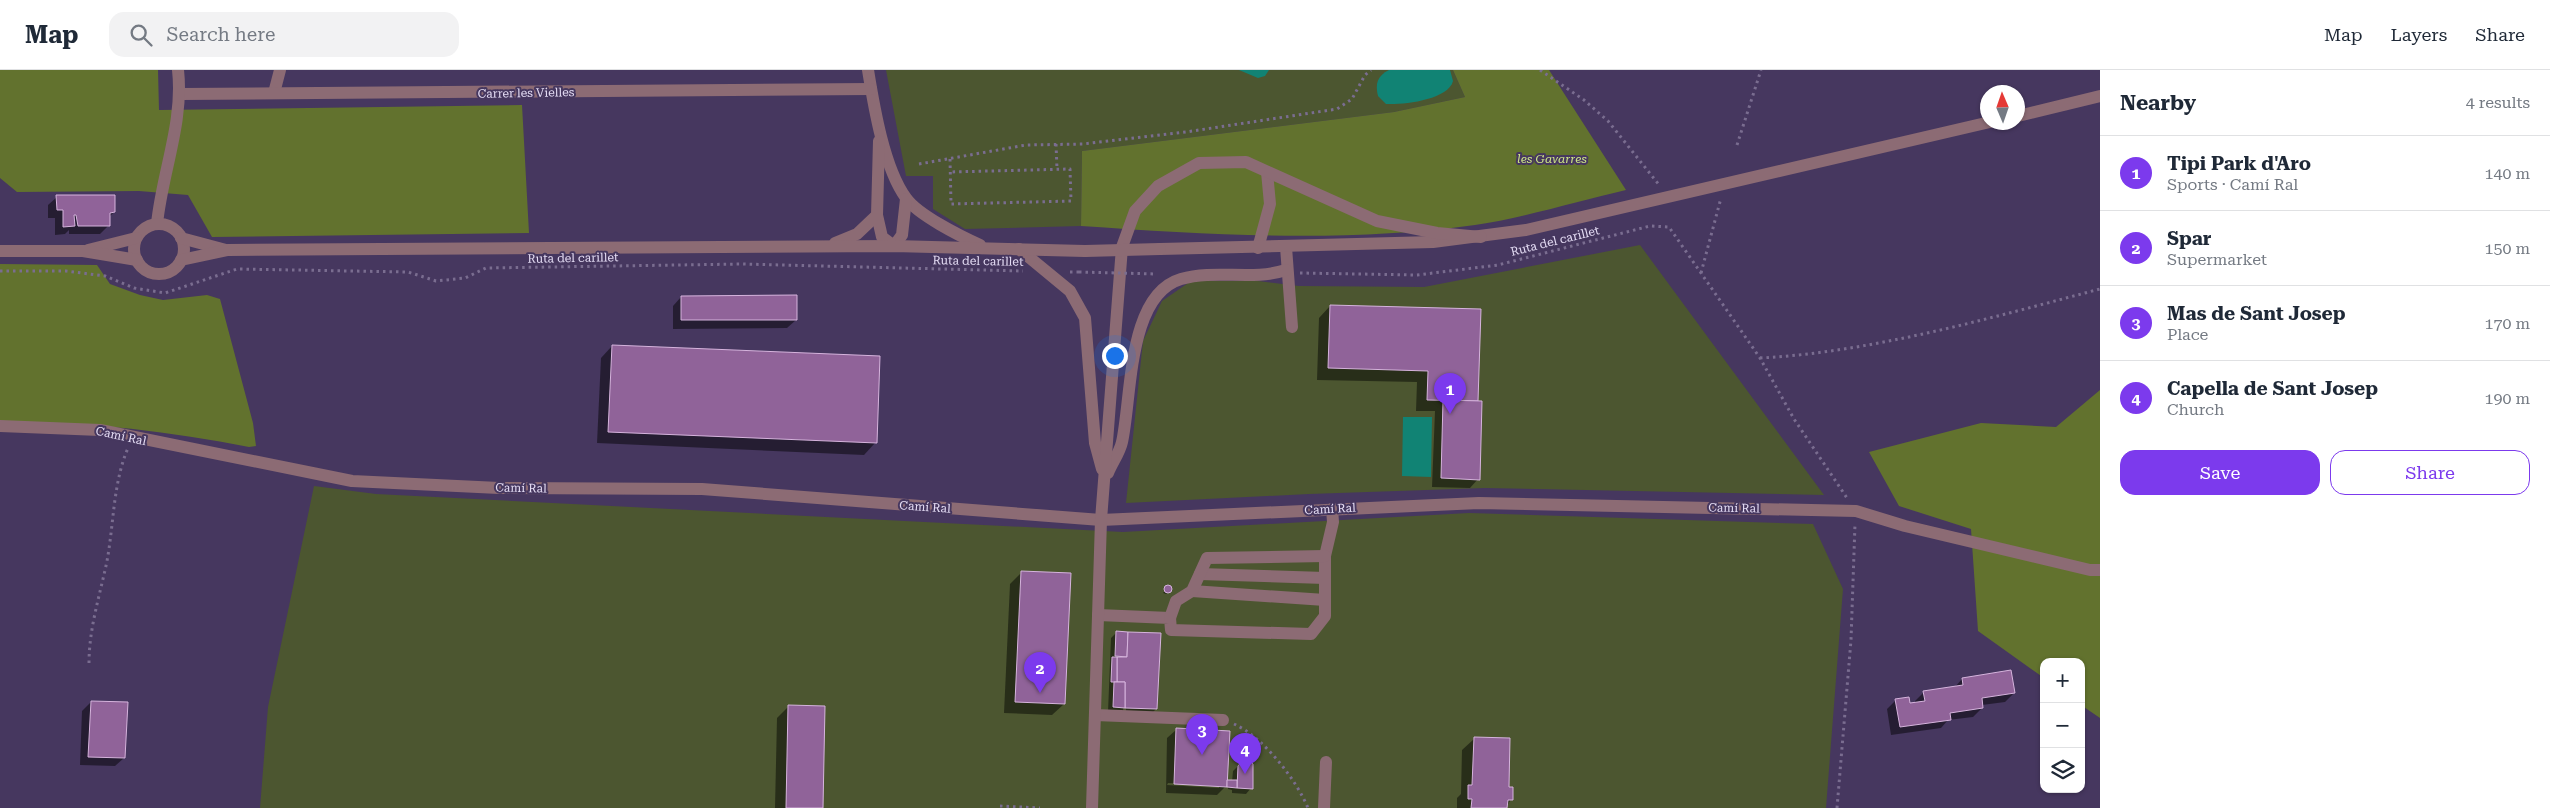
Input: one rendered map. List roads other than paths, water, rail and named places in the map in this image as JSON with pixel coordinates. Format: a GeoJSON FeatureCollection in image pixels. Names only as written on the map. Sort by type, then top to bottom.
{"type":"FeatureCollection","features":[{"type":"Feature","properties":{"kind":"street"},"geometry":{"type":"LineString","coordinates":[[157,224],[160,199],[181,94],[178,70]]}},
{"type":"Feature","properties":{"kind":"street"},"geometry":{"type":"LineString","coordinates":[[274,92],[280,70]]}},
{"type":"Feature","properties":{"kind":"street"},"geometry":{"type":"LineString","coordinates":[[868,70],[878,126],[892,170],[906,199],[945,228],[986,248]]}},
{"type":"Feature","properties":{"kind":"street","name":"Carrer les Vielles"},"geometry":{"type":"LineString","coordinates":[[181,94],[871,89]]}},
{"type":"Feature","properties":{"kind":"street"},"geometry":{"type":"LineString","coordinates":[[2025,114],[2100,96]]}},
{"type":"Feature","properties":{"kind":"street"},"geometry":{"type":"LineString","coordinates":[[181,260],[228,250],[894,246],[1085,251],[1433,242],[1526,230],[1980,124]]}},
{"type":"Feature","properties":{"kind":"street"},"geometry":{"type":"LineString","coordinates":[[878,126],[877,215],[882,236],[894,246]]}},
{"type":"Feature","properties":{"kind":"street"},"geometry":{"type":"LineString","coordinates":[[1092,808],[1104,480],[1122,247],[1136,211],[1158,186],[1199,163],[1246,162],[1377,221],[1438,233],[1481,237]]}},
{"type":"Feature","properties":{"kind":"street"},"geometry":{"type":"LineString","coordinates":[[1258,248],[1270,204],[1267,172]]}},
{"type":"Feature","properties":{"kind":"street"},"geometry":{"type":"LineString","coordinates":[[894,246],[902,235],[906,199]]}},
{"type":"Feature","properties":{"kind":"street"},"geometry":{"type":"LineString","coordinates":[[830,246],[857,234],[877,215]]}},
{"type":"Feature","properties":{"kind":"street"},"geometry":{"type":"LineString","coordinates":[[83,251],[136,238],[145,229],[157,224],[171,228],[181,238],[228,250]]}},
{"type":"Feature","properties":{"kind":"street"},"geometry":{"type":"LineString","coordinates":[[136,238],[134,248],[137,260],[144,269],[159,274],[173,269],[181,260],[183,249],[181,238]]}},
{"type":"Feature","properties":{"kind":"street"},"geometry":{"type":"LineString","coordinates":[[1286,247],[1286,270],[1292,327]]}},
{"type":"Feature","properties":{"kind":"street"},"geometry":{"type":"LineString","coordinates":[[1019,248],[1070,291],[1085,318],[1095,443],[1104,480]]}},
{"type":"Feature","properties":{"kind":"street"},"geometry":{"type":"LineString","coordinates":[[0,251],[83,251],[137,260]]}},
{"type":"Feature","properties":{"kind":"street"},"geometry":{"type":"LineString","coordinates":[[1104,480],[1122,444],[1131,378],[1144,316],[1158,292],[1179,279],[1203,274],[1270,276],[1286,270]]}},
{"type":"Feature","properties":{"kind":"street","name":"Camí Ral"},"geometry":{"type":"LineString","coordinates":[[0,426],[100,430],[352,481],[499,488],[702,489],[1101,525],[1332,509],[1479,503],[1856,511],[1915,528],[2090,570],[2100,570]]}},
{"type":"Feature","properties":{"kind":"street"},"geometry":{"type":"LineString","coordinates":[[1325,556],[1208,558],[1192,591],[1176,601],[1170,618],[1171,630],[1311,634],[1325,616],[1325,556],[1333,522],[1332,509]]}},
{"type":"Feature","properties":{"kind":"street"},"geometry":{"type":"LineString","coordinates":[[1200,574],[1325,578]]}},
{"type":"Feature","properties":{"kind":"street"},"geometry":{"type":"LineString","coordinates":[[1192,591],[1325,600]]}},
{"type":"Feature","properties":{"kind":"street"},"geometry":{"type":"LineString","coordinates":[[1098,615],[1170,618]]}},
{"type":"Feature","properties":{"kind":"street"},"geometry":{"type":"LineString","coordinates":[[1095,715],[1223,720]]}},
{"type":"Feature","properties":{"kind":"street"},"geometry":{"type":"LineString","coordinates":[[1324,808],[1326,762]]}},
{"type":"Feature","properties":{"kind":"place","name":"Tipi Park d'Aro"},"geometry":{"type":"Point","coordinates":[1450,414]}},
{"type":"Feature","properties":{"kind":"place","name":"Spar"},"geometry":{"type":"Point","coordinates":[1040,693]}},
{"type":"Feature","properties":{"kind":"place","name":"Mas de Sant Josep"},"geometry":{"type":"Point","coordinates":[1202,755]}},
{"type":"Feature","properties":{"kind":"place","name":"Capella de Sant Josep"},"geometry":{"type":"Point","coordinates":[1245,774]}},
{"type":"Feature","properties":{"kind":"park label","name":"les Gavarres"},"geometry":{"type":"Point","coordinates":[1552,159]}}]}
